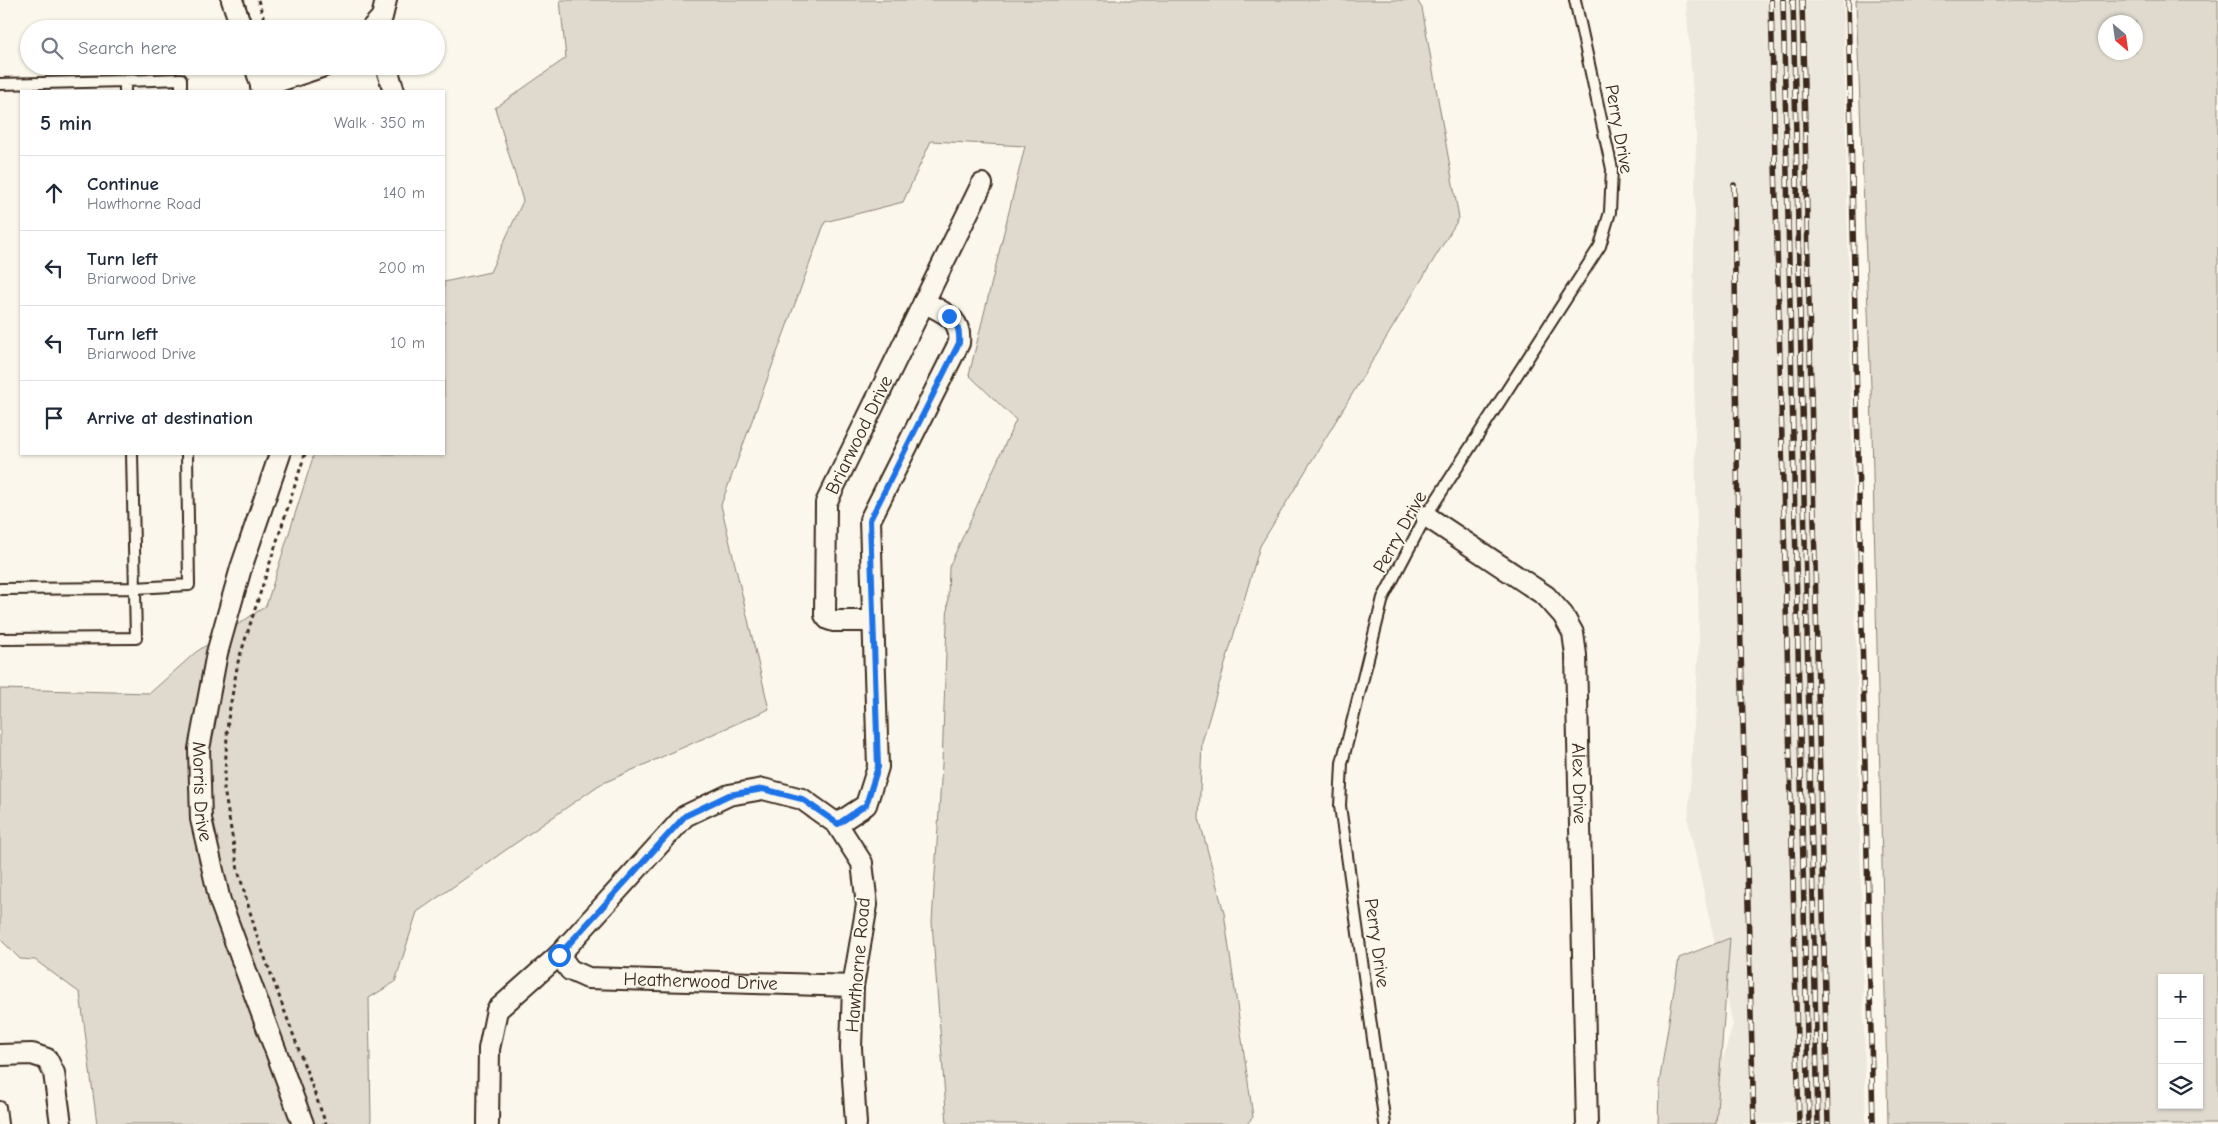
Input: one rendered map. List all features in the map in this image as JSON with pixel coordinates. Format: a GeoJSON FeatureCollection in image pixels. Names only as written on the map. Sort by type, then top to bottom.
{"type":"FeatureCollection","features":[{"type":"Feature","properties":{"kind":"street"},"geometry":{"type":"LineString","coordinates":[[232,0],[239,20]]}},
{"type":"Feature","properties":{"kind":"street"},"geometry":{"type":"LineString","coordinates":[[378,20],[382,16],[386,0]]}},
{"type":"Feature","properties":{"kind":"street"},"geometry":{"type":"LineString","coordinates":[[258,75],[262,89],[300,75]]}},
{"type":"Feature","properties":{"kind":"street"},"geometry":{"type":"LineString","coordinates":[[389,75],[394,90]]}},
{"type":"Feature","properties":{"kind":"street","name":"Briarwood Drive"},"geometry":{"type":"LineString","coordinates":[[873,621],[834,621],[828,619],[825,615],[826,502],[982,184]]}},
{"type":"Feature","properties":{"kind":"street"},"geometry":{"type":"LineString","coordinates":[[838,824],[866,805],[878,767],[870,520],[959,343],[960,332],[957,324],[949,316],[924,302]]}},
{"type":"Feature","properties":{"kind":"street","name":"Morris Drive"},"geometry":{"type":"LineString","coordinates":[[280,455],[241,568],[217,652],[199,749],[201,819],[220,901],[303,1124]]}},
{"type":"Feature","properties":{"kind":"street","name":"Alex Drive"},"geometry":{"type":"LineString","coordinates":[[1426,516],[1546,596],[1563,615],[1573,633],[1576,655],[1587,1124]]}},
{"type":"Feature","properties":{"kind":"street","name":"Hawthorne Road"},"geometry":{"type":"LineString","coordinates":[[488,1124],[489,1049],[497,1010],[559,955],[685,816],[729,795],[763,789],[802,799],[838,824],[862,863],[867,905],[854,986],[851,1048],[856,1124]]}},
{"type":"Feature","properties":{"kind":"street","name":"Heatherwood Drive"},"geometry":{"type":"LineString","coordinates":[[559,955],[570,970],[588,978],[854,986]]}},
{"type":"Feature","properties":{"kind":"street"},"geometry":{"type":"LineString","coordinates":[[0,1055],[32,1054],[47,1060],[54,1073],[61,1124]]}},
{"type":"Feature","properties":{"kind":"lane","name":"Perry Drive"},"geometry":{"type":"LineString","coordinates":[[1385,1124],[1340,806],[1342,763],[1383,598],[1426,516],[1600,246],[1610,212],[1612,168],[1574,0]]}},
{"type":"Feature","properties":{"kind":"lane"},"geometry":{"type":"LineString","coordinates":[[0,84],[125,86],[181,79],[181,90]]}},
{"type":"Feature","properties":{"kind":"lane"},"geometry":{"type":"LineString","coordinates":[[0,639],[136,638],[132,455]]}},
{"type":"Feature","properties":{"kind":"lane"},"geometry":{"type":"LineString","coordinates":[[0,590],[135,588],[189,585],[187,455]]}},
{"type":"Feature","properties":{"kind":"lane"},"geometry":{"type":"LineString","coordinates":[[0,1108],[2,1124]]}},
{"type":"Feature","properties":{"kind":"path"},"geometry":{"type":"LineString","coordinates":[[258,0],[264,20]]}},
{"type":"Feature","properties":{"kind":"path"},"geometry":{"type":"LineString","coordinates":[[305,455],[238,662],[228,719],[224,789],[238,870],[257,936],[326,1124]]}},
{"type":"Feature","properties":{"kind":"shaded area"},"geometry":{"type":"Polygon","coordinates":[[[560,0],[1417,0],[1422,8],[1459,218],[1260,546],[1202,742],[1199,818],[1224,913],[1253,1117],[1247,1124],[947,1124],[932,922],[942,764],[949,567],[1016,420],[969,375],[1025,146],[931,141],[903,202],[825,222],[721,505],[769,709],[599,785],[417,912],[395,982],[369,998],[371,1121],[368,1124],[97,1124],[80,993],[35,960],[20,959],[0,939],[0,689],[150,693],[196,652],[266,606],[314,455],[445,455],[445,282],[490,272],[523,201],[495,108],[566,58],[560,0]]]}},
{"type":"Feature","properties":{"kind":"shaded area"},"geometry":{"type":"Polygon","coordinates":[[[1686,0],[1843,0],[1866,1124],[1703,1124],[1733,1025],[1688,821],[1699,642],[1693,322],[1696,134],[1686,0]]]}},
{"type":"Feature","properties":{"kind":"shaded area"},"geometry":{"type":"Polygon","coordinates":[[[1856,0],[2218,0],[2218,1124],[1888,1124],[1871,387],[1856,0]]]}},
{"type":"Feature","properties":{"kind":"shaded area"},"geometry":{"type":"Polygon","coordinates":[[[1730,938],[1716,1124],[1658,1124],[1659,1084],[1679,958],[1730,938]]]}},
{"type":"Feature","properties":{"kind":"railway"},"geometry":{"type":"LineString","coordinates":[[1771,0],[1799,1124]]}},
{"type":"Feature","properties":{"kind":"railway"},"geometry":{"type":"LineString","coordinates":[[1783,0],[1809,1124]]}},
{"type":"Feature","properties":{"kind":"railway"},"geometry":{"type":"LineString","coordinates":[[1793,0],[1818,1124]]}},
{"type":"Feature","properties":{"kind":"railway"},"geometry":{"type":"LineString","coordinates":[[1802,0],[1828,1124]]}},
{"type":"Feature","properties":{"kind":"railway"},"geometry":{"type":"LineString","coordinates":[[1848,0],[1873,1124]]}},
{"type":"Feature","properties":{"kind":"railway"},"geometry":{"type":"LineString","coordinates":[[1734,185],[1738,539],[1754,1124]]}},
{"type":"Feature","properties":{"kind":"route"},"geometry":{"type":"LineString","coordinates":[[559,955],[685,816],[729,795],[763,789],[802,799],[838,824],[866,805],[878,767],[870,520],[959,343],[960,332],[957,324],[949,316]]}}]}
